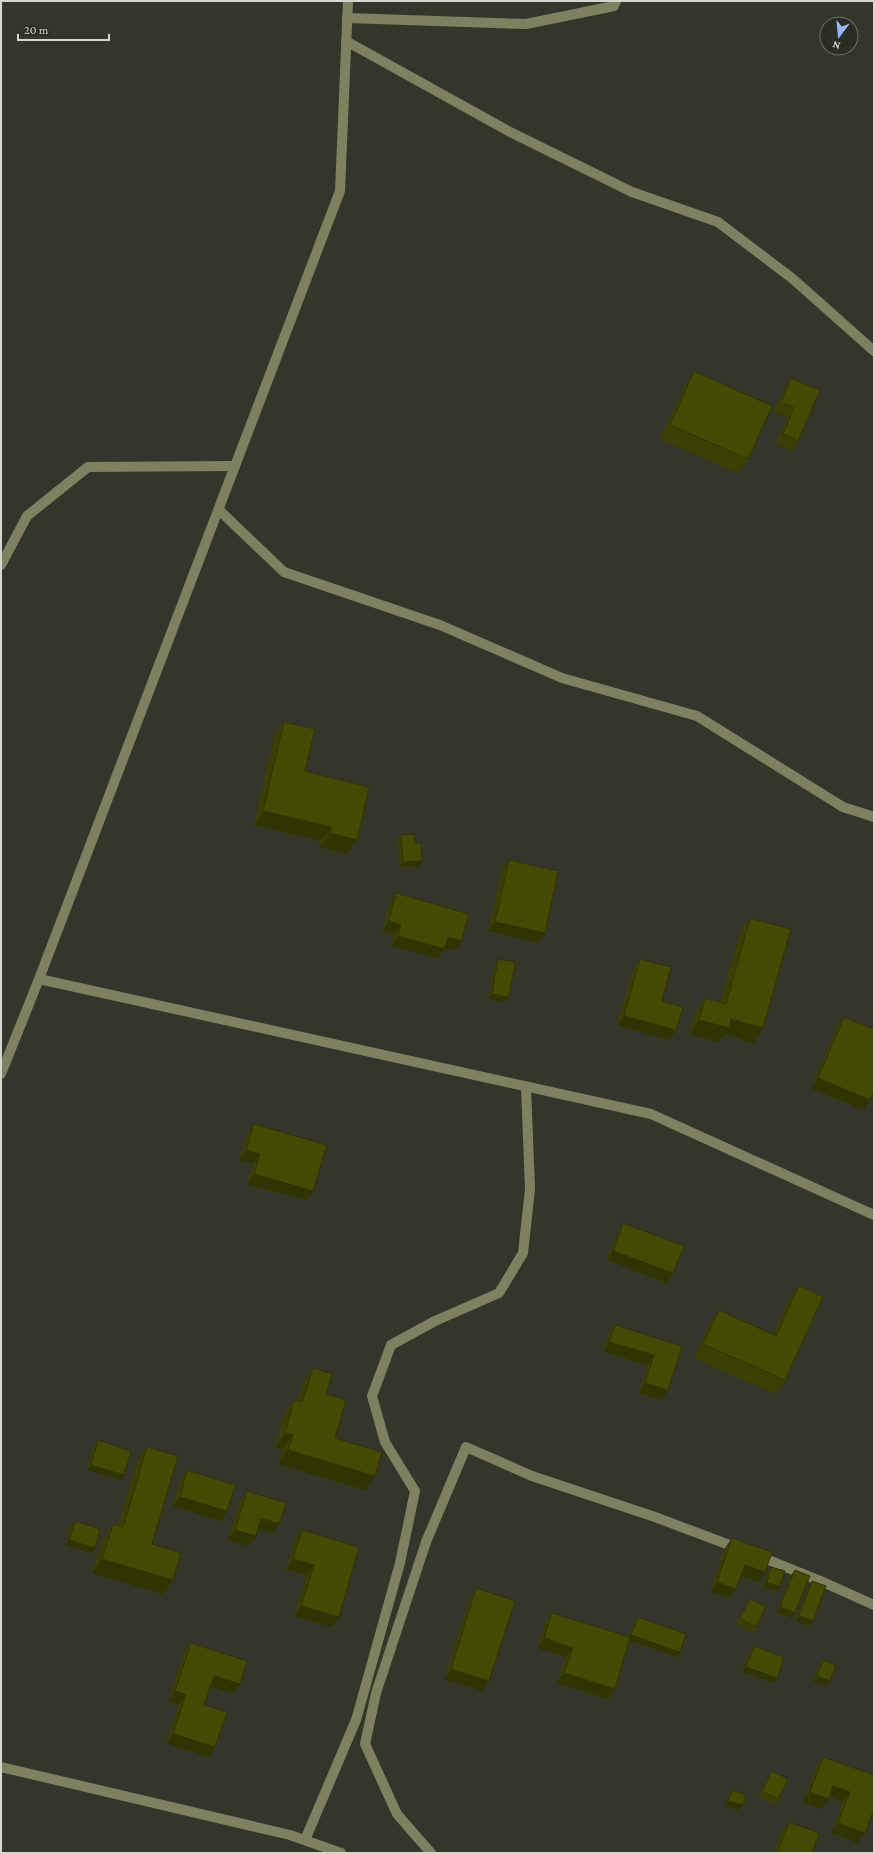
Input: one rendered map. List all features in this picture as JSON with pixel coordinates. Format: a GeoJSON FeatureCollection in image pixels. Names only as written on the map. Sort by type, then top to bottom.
{"type":"FeatureCollection","features":[{"type":"Feature","properties":{"kind":"street"},"geometry":{"type":"LineString","coordinates":[[1,1074],[39,979],[340,191],[348,1]]}},
{"type":"Feature","properties":{"kind":"street"},"geometry":{"type":"LineString","coordinates":[[348,18],[526,24],[614,6],[616,1]]}},
{"type":"Feature","properties":{"kind":"street"},"geometry":{"type":"LineString","coordinates":[[346,42],[510,132],[632,192],[718,222],[793,279],[874,351]]}},
{"type":"Feature","properties":{"kind":"street"},"geometry":{"type":"LineString","coordinates":[[1,565],[27,516],[88,466],[235,466]]}},
{"type":"Feature","properties":{"kind":"street"},"geometry":{"type":"LineString","coordinates":[[219,510],[284,572],[440,625],[562,678],[697,716],[843,807],[874,817]]}},
{"type":"Feature","properties":{"kind":"street"},"geometry":{"type":"LineString","coordinates":[[39,979],[651,1114],[874,1215]]}},
{"type":"Feature","properties":{"kind":"street"},"geometry":{"type":"LineString","coordinates":[[305,1840],[356,1720],[400,1562],[415,1491],[385,1442],[372,1396],[391,1345],[435,1321],[499,1293],[523,1253],[530,1189],[526,1087]]}},
{"type":"Feature","properties":{"kind":"street"},"geometry":{"type":"LineString","coordinates":[[432,1853],[397,1814],[365,1744],[376,1693],[426,1542],[466,1447],[532,1476],[655,1517],[778,1563],[874,1605]]}},
{"type":"Feature","properties":{"kind":"street"},"geometry":{"type":"LineString","coordinates":[[1,1767],[290,1835],[341,1853]]}},
{"type":"Feature","properties":{"kind":"building"},"geometry":{"type":"Polygon","coordinates":[[[694,371],[772,406],[748,459],[670,425],[694,371]]]}},
{"type":"Feature","properties":{"kind":"building"},"geometry":{"type":"Polygon","coordinates":[[[791,378],[820,390],[798,441],[783,434],[794,408],[781,402],[791,378]]]}},
{"type":"Feature","properties":{"kind":"building"},"geometry":{"type":"Polygon","coordinates":[[[284,722],[315,729],[305,771],[369,787],[357,840],[330,833],[331,827],[263,811],[284,722]]]}},
{"type":"Feature","properties":{"kind":"building"},"geometry":{"type":"Polygon","coordinates":[[[414,834],[415,844],[421,843],[422,861],[403,862],[401,835],[414,834]]]}},
{"type":"Feature","properties":{"kind":"building"},"geometry":{"type":"Polygon","coordinates":[[[509,860],[558,871],[545,933],[495,922],[509,860]]]}},
{"type":"Feature","properties":{"kind":"building"},"geometry":{"type":"Polygon","coordinates":[[[396,893],[469,914],[461,941],[448,937],[444,949],[398,936],[401,925],[389,921],[396,893]]]}},
{"type":"Feature","properties":{"kind":"building"},"geometry":{"type":"Polygon","coordinates":[[[750,918],[791,929],[763,1028],[731,1019],[729,1028],[699,1020],[705,998],[726,1004],[750,918]]]}},
{"type":"Feature","properties":{"kind":"building"},"geometry":{"type":"Polygon","coordinates":[[[498,959],[515,962],[509,997],[492,994],[498,959]]]}},
{"type":"Feature","properties":{"kind":"building"},"geometry":{"type":"Polygon","coordinates":[[[640,959],[671,967],[662,1001],[683,1007],[676,1030],[624,1016],[640,959]]]}},
{"type":"Feature","properties":{"kind":"building"},"geometry":{"type":"Polygon","coordinates":[[[844,1017],[874,1029],[874,1092],[870,1100],[818,1078],[844,1017]]]}},
{"type":"Feature","properties":{"kind":"building"},"geometry":{"type":"Polygon","coordinates":[[[254,1124],[327,1145],[313,1191],[254,1174],[260,1154],[246,1150],[254,1124]]]}},
{"type":"Feature","properties":{"kind":"building"},"geometry":{"type":"Polygon","coordinates":[[[623,1223],[684,1246],[673,1273],[613,1251],[623,1223]]]}},
{"type":"Feature","properties":{"kind":"building"},"geometry":{"type":"Polygon","coordinates":[[[799,1285],[823,1297],[785,1380],[703,1344],[719,1310],[776,1336],[799,1285]]]}},
{"type":"Feature","properties":{"kind":"building"},"geometry":{"type":"Polygon","coordinates":[[[615,1325],[682,1346],[668,1390],[645,1383],[654,1355],[609,1342],[615,1325]]]}},
{"type":"Feature","properties":{"kind":"building"},"geometry":{"type":"Polygon","coordinates":[[[313,1368],[332,1374],[326,1394],[346,1400],[335,1438],[382,1452],[375,1476],[288,1450],[293,1435],[285,1433],[294,1400],[302,1402],[313,1368]]]}},
{"type":"Feature","properties":{"kind":"building"},"geometry":{"type":"Polygon","coordinates":[[[98,1440],[131,1451],[124,1475],[91,1465],[98,1440]]]}},
{"type":"Feature","properties":{"kind":"building"},"geometry":{"type":"Polygon","coordinates":[[[147,1447],[178,1456],[152,1544],[181,1553],[173,1580],[102,1559],[113,1524],[123,1527],[147,1447]]]}},
{"type":"Feature","properties":{"kind":"building"},"geometry":{"type":"Polygon","coordinates":[[[187,1470],[235,1485],[227,1511],[180,1497],[187,1470]]]}},
{"type":"Feature","properties":{"kind":"building"},"geometry":{"type":"Polygon","coordinates":[[[247,1491],[286,1503],[279,1524],[261,1518],[256,1536],[235,1530],[247,1491]]]}},
{"type":"Feature","properties":{"kind":"building"},"geometry":{"type":"Polygon","coordinates":[[[75,1521],[100,1529],[95,1548],[69,1540],[75,1521]]]}},
{"type":"Feature","properties":{"kind":"building"},"geometry":{"type":"Polygon","coordinates":[[[302,1530],[359,1547],[339,1617],[301,1606],[314,1565],[293,1559],[302,1530]]]}},
{"type":"Feature","properties":{"kind":"building"},"geometry":{"type":"Polygon","coordinates":[[[732,1538],[772,1552],[765,1572],[745,1565],[736,1589],[717,1582],[732,1538]]]}},
{"type":"Feature","properties":{"kind":"building"},"geometry":{"type":"Polygon","coordinates":[[[771,1567],[785,1571],[780,1586],[767,1583],[771,1567]]]}},
{"type":"Feature","properties":{"kind":"building"},"geometry":{"type":"Polygon","coordinates":[[[795,1570],[810,1576],[795,1613],[780,1607],[795,1570]]]}},
{"type":"Feature","properties":{"kind":"building"},"geometry":{"type":"Polygon","coordinates":[[[812,1581],[826,1586],[813,1621],[799,1616],[812,1581]]]}},
{"type":"Feature","properties":{"kind":"building"},"geometry":{"type":"Polygon","coordinates":[[[476,1588],[515,1601],[489,1681],[451,1669],[476,1588]]]}},
{"type":"Feature","properties":{"kind":"building"},"geometry":{"type":"Polygon","coordinates":[[[750,1599],[766,1606],[756,1627],[740,1618],[750,1599]]]}},
{"type":"Feature","properties":{"kind":"building"},"geometry":{"type":"Polygon","coordinates":[[[552,1613],[630,1637],[615,1689],[564,1673],[573,1648],[544,1638],[552,1613]]]}},
{"type":"Feature","properties":{"kind":"building"},"geometry":{"type":"Polygon","coordinates":[[[638,1617],[686,1634],[680,1652],[631,1635],[638,1617]]]}},
{"type":"Feature","properties":{"kind":"building"},"geometry":{"type":"Polygon","coordinates":[[[191,1643],[247,1661],[240,1684],[214,1676],[204,1705],[227,1712],[215,1747],[173,1734],[186,1695],[175,1691],[191,1643]]]}},
{"type":"Feature","properties":{"kind":"building"},"geometry":{"type":"Polygon","coordinates":[[[754,1646],[784,1657],[777,1678],[746,1667],[754,1646]]]}},
{"type":"Feature","properties":{"kind":"building"},"geometry":{"type":"Polygon","coordinates":[[[823,1660],[836,1665],[830,1681],[817,1676],[823,1660]]]}},
{"type":"Feature","properties":{"kind":"building"},"geometry":{"type":"Polygon","coordinates":[[[823,1757],[874,1775],[874,1809],[865,1833],[838,1823],[850,1792],[833,1786],[828,1799],[810,1792],[823,1757]]]}},
{"type":"Feature","properties":{"kind":"building"},"geometry":{"type":"Polygon","coordinates":[[[772,1771],[788,1779],[778,1799],[762,1791],[772,1771]]]}},
{"type":"Feature","properties":{"kind":"building"},"geometry":{"type":"Polygon","coordinates":[[[732,1790],[746,1795],[743,1805],[728,1801],[732,1790]]]}},
{"type":"Feature","properties":{"kind":"building"},"geometry":{"type":"Polygon","coordinates":[[[789,1822],[819,1833],[812,1853],[777,1853],[789,1822]]]}}]}
